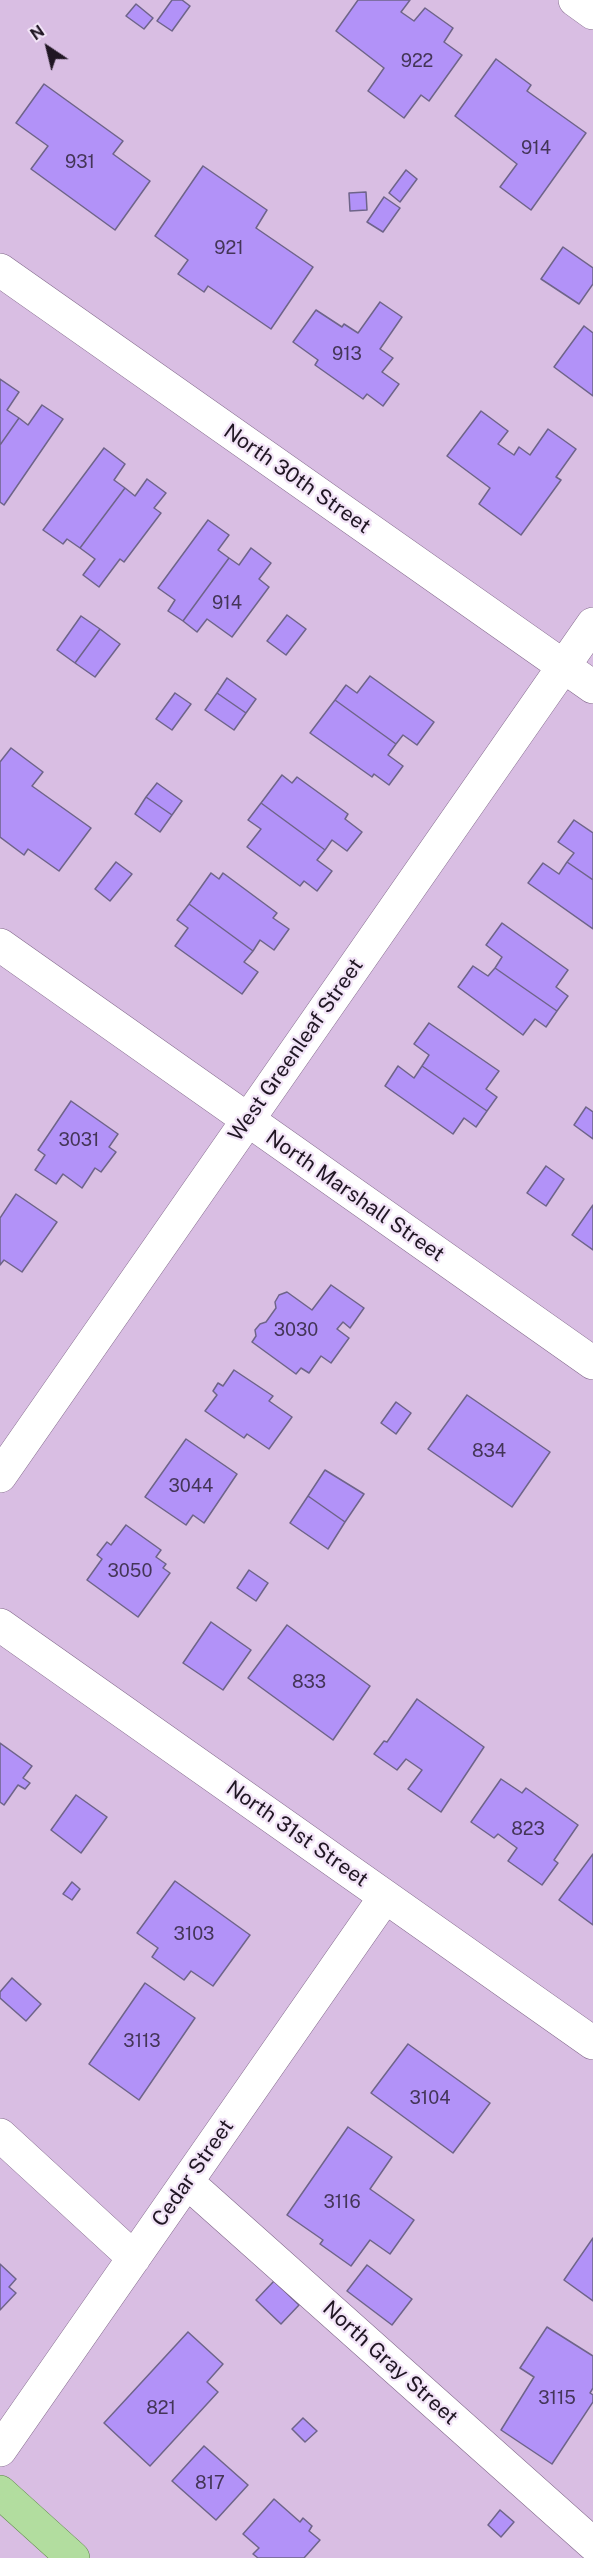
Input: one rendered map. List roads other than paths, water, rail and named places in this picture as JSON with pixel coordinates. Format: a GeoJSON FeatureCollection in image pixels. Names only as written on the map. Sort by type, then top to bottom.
{"type":"FeatureCollection","features":[{"type":"Feature","properties":{"kind":"main road"},"geometry":{"type":"LineString","coordinates":[[0,2492],[73,2558]]}},
{"type":"Feature","properties":{"kind":"street"},"geometry":{"type":"LineString","coordinates":[[575,0],[593,13]]}},
{"type":"Feature","properties":{"kind":"street","name":"North 30th Street"},"geometry":{"type":"LineString","coordinates":[[0,270],[593,687]]}},
{"type":"Feature","properties":{"kind":"street","name":"West Greenleaf Street"},"geometry":{"type":"LineString","coordinates":[[0,1476],[593,624]]}},
{"type":"Feature","properties":{"kind":"street","name":"North Marshall Street"},"geometry":{"type":"LineString","coordinates":[[0,945],[593,1363]]}},
{"type":"Feature","properties":{"kind":"street","name":"North 31st Street"},"geometry":{"type":"LineString","coordinates":[[0,1625],[593,2043]]}},
{"type":"Feature","properties":{"kind":"street","name":"Cedar Street"},"geometry":{"type":"LineString","coordinates":[[0,2450],[385,1897]]}},
{"type":"Feature","properties":{"kind":"street"},"geometry":{"type":"LineString","coordinates":[[0,2135],[134,2258]]}},
{"type":"Feature","properties":{"kind":"street","name":"North Gray Street"},"geometry":{"type":"LineString","coordinates":[[187,2182],[593,2544]]}}]}
